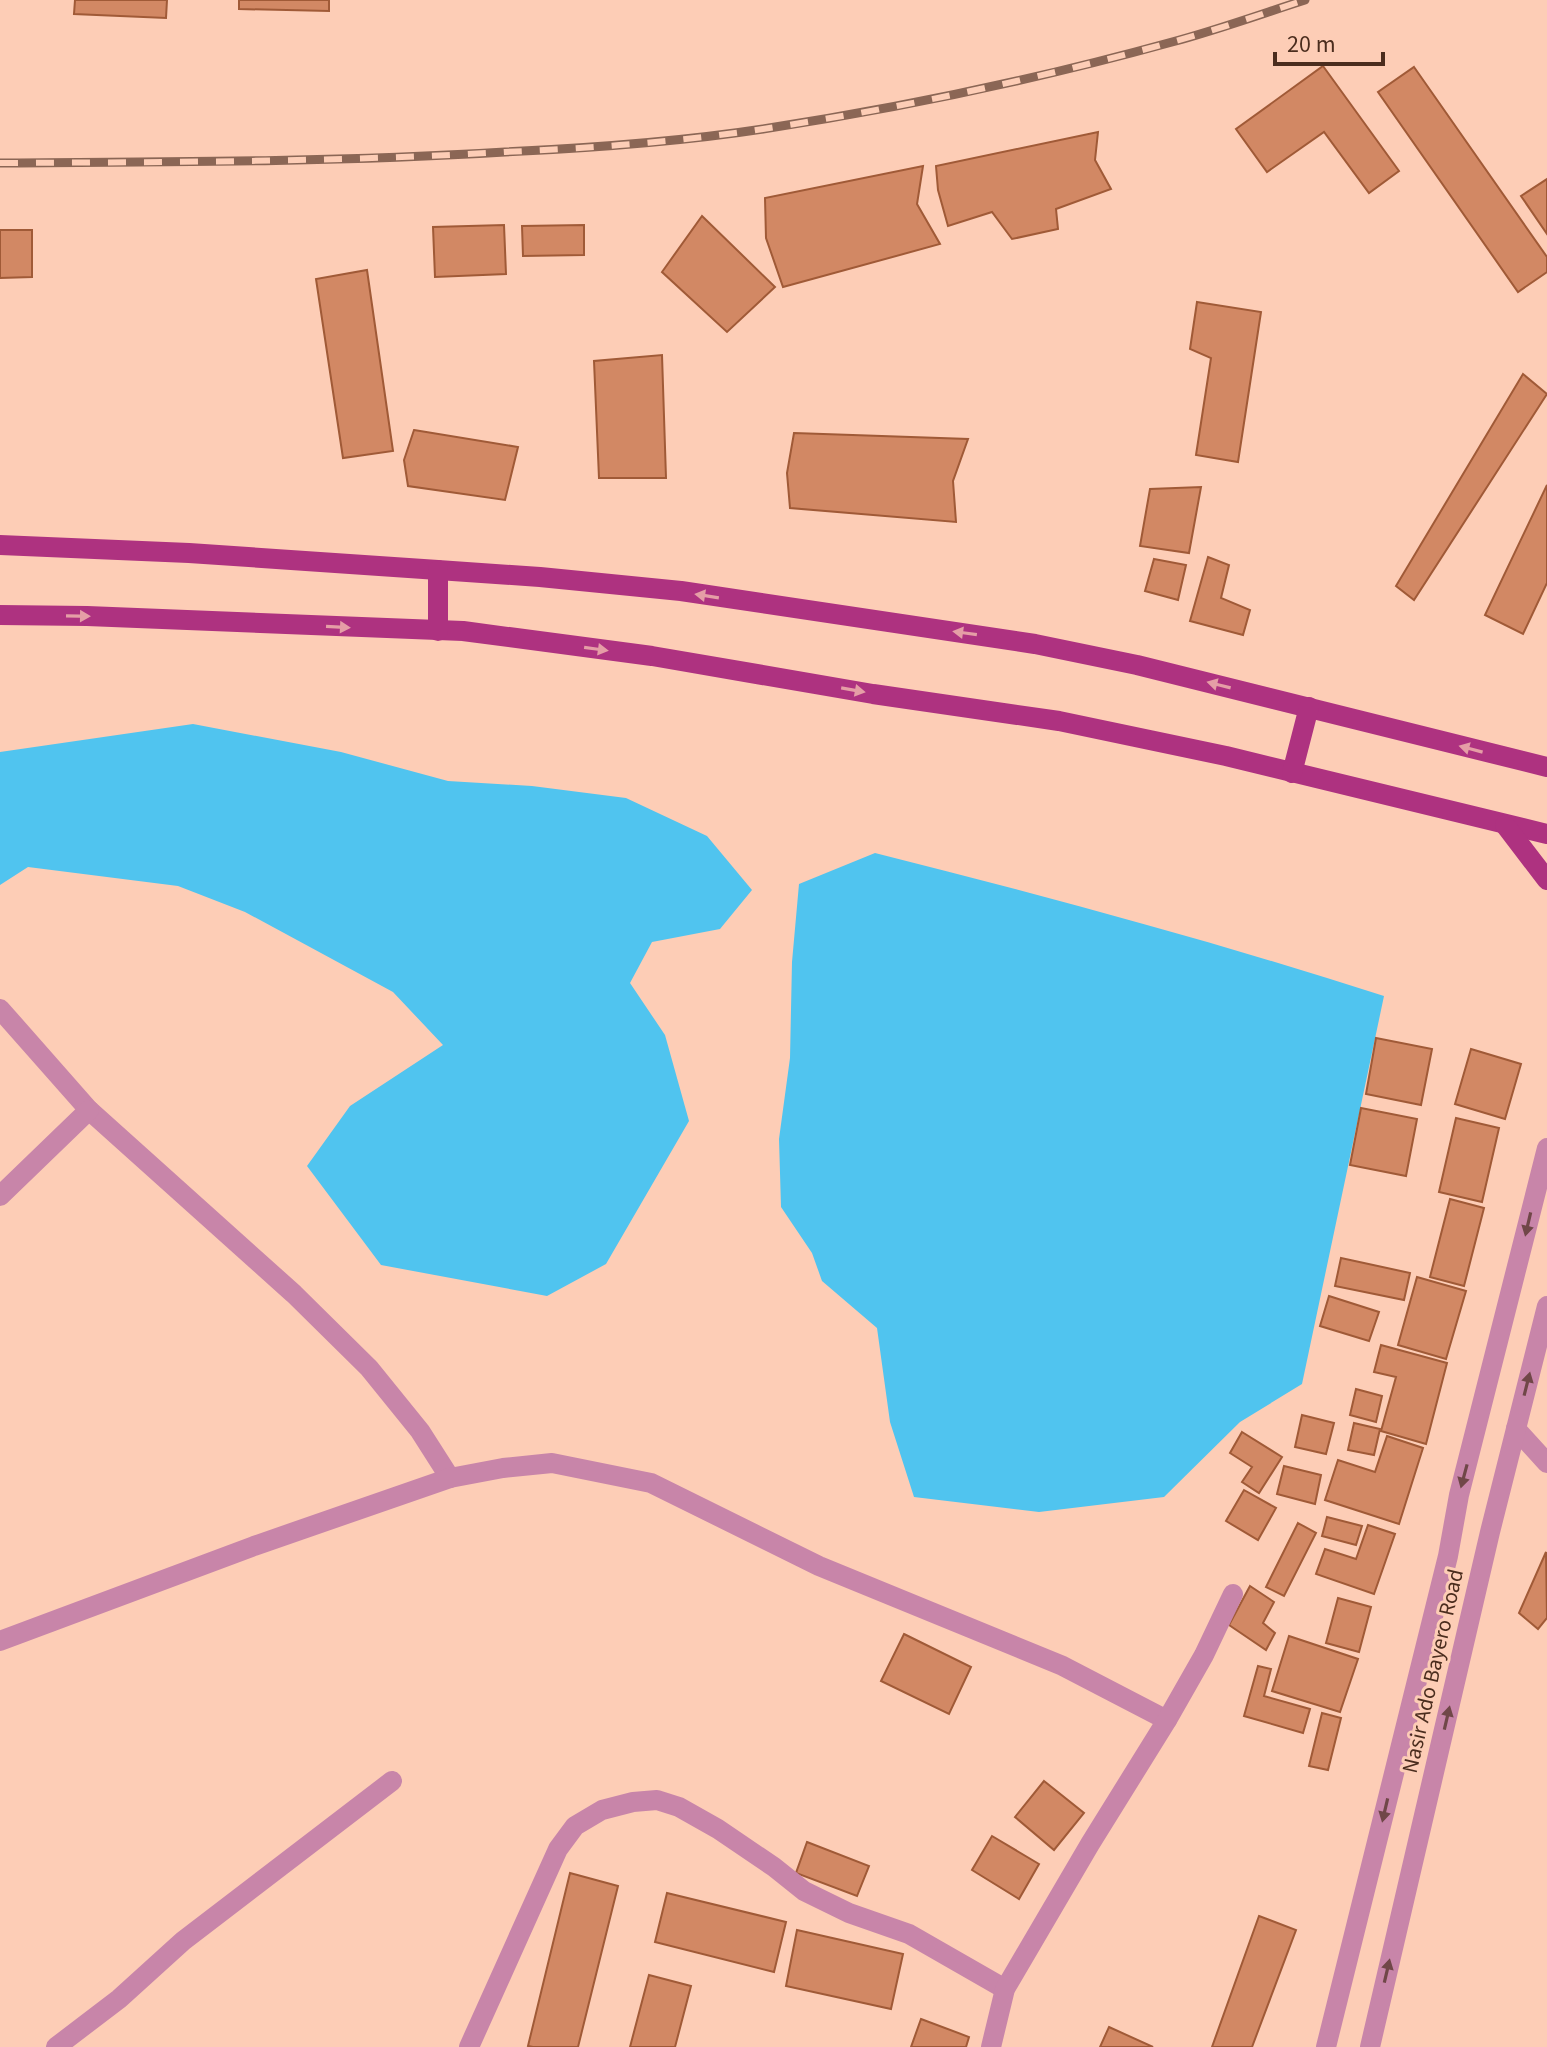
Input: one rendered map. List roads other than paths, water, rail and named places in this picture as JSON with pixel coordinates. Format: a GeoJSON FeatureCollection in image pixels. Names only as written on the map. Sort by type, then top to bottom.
{"type":"FeatureCollection","features":[{"type":"Feature","properties":{"kind":"main road"},"geometry":{"type":"LineString","coordinates":[[0,545],[189,553],[540,577],[681,591],[1035,644],[1137,665],[1547,767]]}},
{"type":"Feature","properties":{"kind":"main road"},"geometry":{"type":"LineString","coordinates":[[438,570],[438,631]]}},
{"type":"Feature","properties":{"kind":"main road"},"geometry":{"type":"LineString","coordinates":[[0,615],[463,631],[652,656],[873,694],[1059,721],[1547,834]]}},
{"type":"Feature","properties":{"kind":"main road"},"geometry":{"type":"LineString","coordinates":[[1292,773],[1309,707]]}},
{"type":"Feature","properties":{"kind":"main road"},"geometry":{"type":"LineString","coordinates":[[1505,825],[1547,880]]}},
{"type":"Feature","properties":{"kind":"street"},"geometry":{"type":"LineString","coordinates":[[0,1009],[89,1110],[294,1294],[359,1358],[412,1420],[450,1478]]}},
{"type":"Feature","properties":{"kind":"street"},"geometry":{"type":"LineString","coordinates":[[0,1196],[89,1110]]}},
{"type":"Feature","properties":{"kind":"street"},"geometry":{"type":"LineString","coordinates":[[1326,2047],[1448,1556],[1459,1495],[1547,1148]]}},
{"type":"Feature","properties":{"kind":"street","name":"Nasir Ado Bayero Road"},"geometry":{"type":"LineString","coordinates":[[1370,2047],[1547,1306]]}},
{"type":"Feature","properties":{"kind":"street"},"geometry":{"type":"LineString","coordinates":[[1516,1429],[1547,1463]]}},
{"type":"Feature","properties":{"kind":"street"},"geometry":{"type":"LineString","coordinates":[[0,1641],[254,1546],[450,1478],[552,1463],[651,1483],[819,1566],[1063,1666],[1167,1720]]}},
{"type":"Feature","properties":{"kind":"street"},"geometry":{"type":"LineString","coordinates":[[991,2047],[1005,1989],[1167,1720],[1204,1655],[1233,1594]]}},
{"type":"Feature","properties":{"kind":"street"},"geometry":{"type":"LineString","coordinates":[[56,2047],[119,1999],[183,1941],[392,1781]]}},
{"type":"Feature","properties":{"kind":"street"},"geometry":{"type":"LineString","coordinates":[[469,2047],[558,1849],[575,1826],[602,1810],[633,1802],[657,1800],[679,1807],[740,1844],[804,1891],[849,1913],[909,1934],[1005,1989]]}},
{"type":"Feature","properties":{"kind":"water"},"geometry":{"type":"Polygon","coordinates":[[[193,724],[341,752],[448,781],[532,786],[626,798],[707,836],[752,890],[720,929],[652,942],[630,983],[665,1035],[689,1121],[606,1264],[547,1296],[381,1265],[307,1166],[350,1106],[443,1045],[393,992],[245,912],[178,886],[28,867],[0,885],[0,752],[193,724]]]}},
{"type":"Feature","properties":{"kind":"water"},"geometry":{"type":"Polygon","coordinates":[[[875,853],[1131,920],[1384,996],[1302,1384],[1240,1422],[1164,1497],[1039,1512],[914,1497],[890,1422],[877,1328],[822,1281],[812,1253],[781,1207],[779,1139],[790,1058],[792,962],[799,884],[875,853]]]}},
{"type":"Feature","properties":{"kind":"railway"},"geometry":{"type":"LineString","coordinates":[[0,163],[379,158],[602,146],[731,134],[969,92],[1122,56],[1305,0]]}}]}
